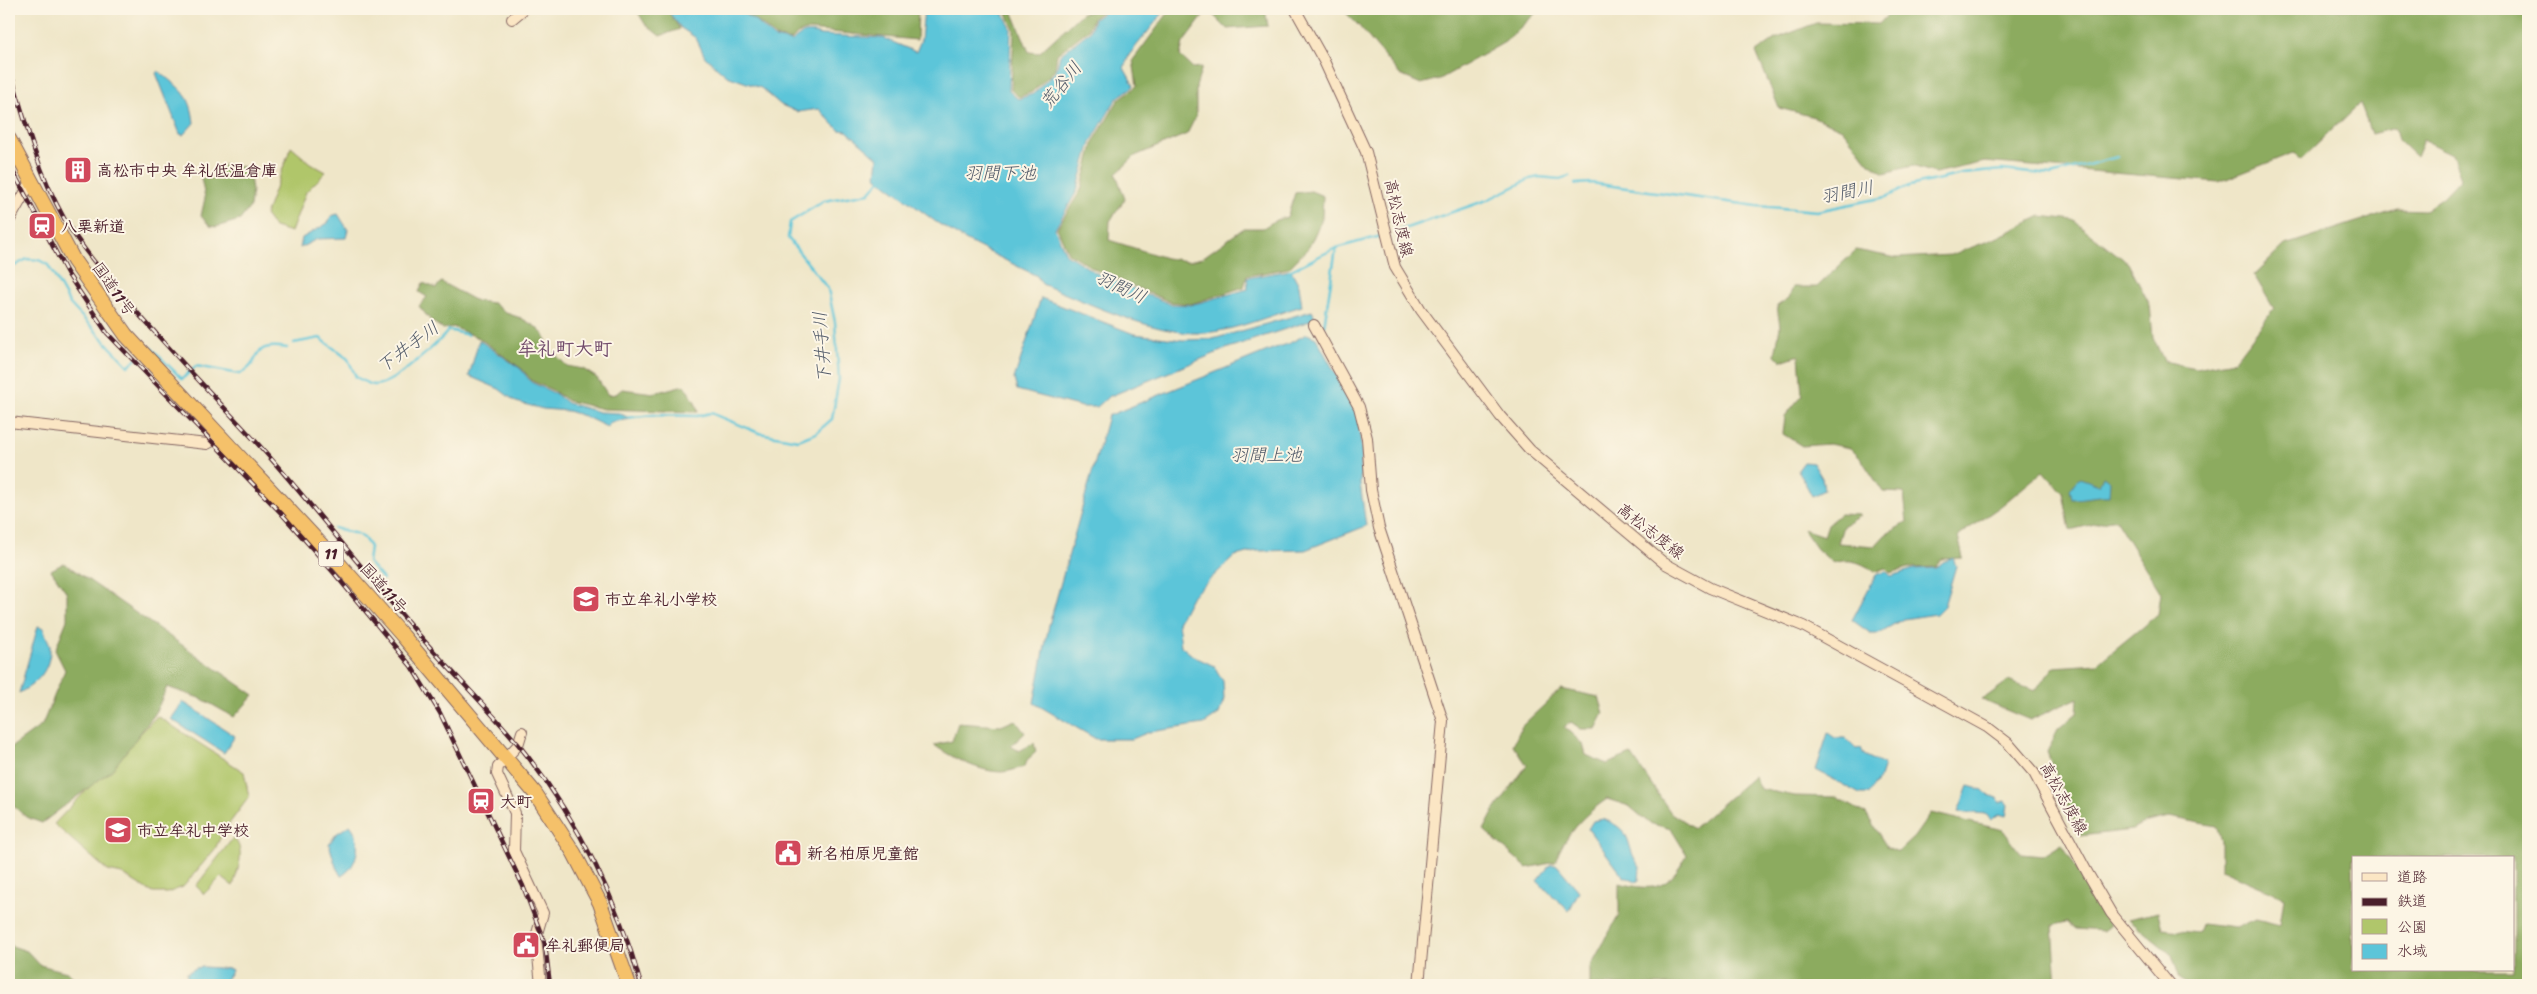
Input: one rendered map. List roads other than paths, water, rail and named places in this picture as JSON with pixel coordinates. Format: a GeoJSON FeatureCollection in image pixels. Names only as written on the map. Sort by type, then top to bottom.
{"type":"FeatureCollection","features":[{"type":"Feature","properties":{"kind":"highway","name":"国道11号"},"geometry":{"type":"LineString","coordinates":[[9,139],[74,261],[109,313],[144,355],[222,436],[403,636],[451,696],[506,757],[535,793],[580,863],[600,903],[628,985]]}},
{"type":"Feature","properties":{"kind":"main road"},"geometry":{"type":"LineString","coordinates":[[512,19],[524,9]]}},
{"type":"Feature","properties":{"kind":"main road","name":"高松志度線"},"geometry":{"type":"LineString","coordinates":[[1295,9],[1324,61],[1366,152],[1395,267],[1422,310],[1517,436],[1545,464],[1664,564],[1710,588],[1803,626],[1987,727],[2008,743],[2034,773],[2111,913],[2129,938],[2170,985]]}},
{"type":"Feature","properties":{"kind":"main road"},"geometry":{"type":"LineString","coordinates":[[9,221],[31,182]]}},
{"type":"Feature","properties":{"kind":"main road"},"geometry":{"type":"LineString","coordinates":[[1314,326],[1359,407],[1367,438],[1371,490],[1379,528],[1443,721],[1419,985]]}},
{"type":"Feature","properties":{"kind":"main road"},"geometry":{"type":"LineString","coordinates":[[9,422],[207,444],[222,436]]}},
{"type":"Feature","properties":{"kind":"main road"},"geometry":{"type":"LineString","coordinates":[[522,732],[518,745],[506,757],[497,770],[497,774],[515,812],[514,851],[543,914],[536,937],[541,985]]}},
{"type":"Feature","properties":{"kind":"water","name":"羽間下池"},"geometry":{"type":"Polygon","coordinates":[[[735,9],[756,21],[774,38],[792,42],[798,36],[816,33],[820,35],[883,38],[916,52],[921,40],[924,9],[1001,9],[1011,28],[1009,91],[1018,99],[1033,94],[1056,71],[1060,55],[1090,31],[1094,19],[1108,9],[1166,9],[1129,55],[1124,68],[1134,86],[1117,98],[1091,142],[1077,191],[1055,229],[1066,254],[1096,273],[1170,304],[1191,305],[1248,289],[1247,278],[1291,270],[1299,285],[1302,306],[1215,332],[1183,332],[1163,329],[1120,316],[1042,284],[1037,276],[967,241],[936,222],[876,177],[878,158],[847,131],[839,130],[819,109],[798,112],[781,105],[761,88],[727,76],[705,57],[696,38],[681,28],[667,10],[735,9]]]}},
{"type":"Feature","properties":{"kind":"water"},"geometry":{"type":"Polygon","coordinates":[[[158,71],[183,92],[190,105],[194,123],[183,135],[180,134],[156,73],[158,71]]]}},
{"type":"Feature","properties":{"kind":"water"},"geometry":{"type":"Polygon","coordinates":[[[338,214],[348,230],[346,238],[317,239],[300,248],[302,238],[328,223],[331,216],[338,214]]]}},
{"type":"Feature","properties":{"kind":"water"},"geometry":{"type":"Polygon","coordinates":[[[1041,298],[1134,334],[1183,340],[1213,339],[1312,311],[1316,319],[1231,347],[1108,397],[1097,407],[1082,407],[1017,390],[1014,379],[1041,298]]]}},
{"type":"Feature","properties":{"kind":"water","name":"羽間上池"},"geometry":{"type":"Polygon","coordinates":[[[1307,334],[1316,338],[1357,412],[1362,451],[1360,483],[1366,526],[1305,550],[1256,551],[1235,556],[1191,597],[1178,622],[1181,646],[1193,656],[1214,666],[1223,681],[1224,699],[1219,714],[1204,724],[1149,732],[1132,739],[1096,739],[1034,703],[1049,625],[1108,416],[1288,344],[1307,334]]]}},
{"type":"Feature","properties":{"kind":"water"},"geometry":{"type":"Polygon","coordinates":[[[479,340],[521,369],[531,382],[556,394],[567,403],[599,412],[619,413],[631,419],[611,422],[607,427],[568,411],[543,409],[516,402],[499,389],[469,376],[479,340]]]}},
{"type":"Feature","properties":{"kind":"water"},"geometry":{"type":"Polygon","coordinates":[[[1804,462],[1813,463],[1822,478],[1824,490],[1812,496],[1798,470],[1804,462]]]}},
{"type":"Feature","properties":{"kind":"water"},"geometry":{"type":"Polygon","coordinates":[[[2103,476],[2110,481],[2109,496],[2072,499],[2070,489],[2080,478],[2099,485],[2103,476]]]}},
{"type":"Feature","properties":{"kind":"water"},"geometry":{"type":"Polygon","coordinates":[[[1953,558],[1956,566],[1944,606],[1936,614],[1903,619],[1879,633],[1870,633],[1852,620],[1876,575],[1886,571],[1891,576],[1914,569],[1936,568],[1943,562],[1953,558]]]}},
{"type":"Feature","properties":{"kind":"water"},"geometry":{"type":"Polygon","coordinates":[[[38,626],[44,628],[50,646],[48,662],[37,680],[19,693],[38,626]]]}},
{"type":"Feature","properties":{"kind":"water"},"geometry":{"type":"Polygon","coordinates":[[[183,702],[235,736],[224,753],[171,719],[183,702]]]}},
{"type":"Feature","properties":{"kind":"water"},"geometry":{"type":"Polygon","coordinates":[[[1828,733],[1835,738],[1845,738],[1856,749],[1861,748],[1864,755],[1884,765],[1880,777],[1868,794],[1860,794],[1816,770],[1828,733]]]}},
{"type":"Feature","properties":{"kind":"water"},"geometry":{"type":"Polygon","coordinates":[[[1968,786],[1983,790],[1988,795],[1998,798],[2000,803],[2005,801],[2008,805],[2006,816],[1999,814],[1991,820],[1987,814],[1958,812],[1968,786]]]}},
{"type":"Feature","properties":{"kind":"water"},"geometry":{"type":"Polygon","coordinates":[[[1603,819],[1614,824],[1625,834],[1640,867],[1639,880],[1636,882],[1623,876],[1588,829],[1593,821],[1603,819]]]}},
{"type":"Feature","properties":{"kind":"water"},"geometry":{"type":"Polygon","coordinates":[[[350,825],[356,838],[357,853],[351,867],[341,876],[336,867],[329,844],[336,834],[350,825]]]}},
{"type":"Feature","properties":{"kind":"water"},"geometry":{"type":"Polygon","coordinates":[[[1550,865],[1557,865],[1579,891],[1569,911],[1537,881],[1550,865]]]}},
{"type":"Feature","properties":{"kind":"water"},"geometry":{"type":"Polygon","coordinates":[[[196,968],[231,969],[232,971],[222,985],[184,985],[187,980],[187,973],[196,968]]]}},
{"type":"Feature","properties":{"kind":"waterway","name":"羽間川"},"geometry":{"type":"LineString","coordinates":[[1575,184],[1591,183],[1757,206],[1817,211],[1886,197],[1909,186],[1963,174],[2002,170],[2051,175],[2117,157]]}},
{"type":"Feature","properties":{"kind":"waterway","name":"羽間川"},"geometry":{"type":"LineString","coordinates":[[1395,232],[1487,200],[1530,179],[1539,177],[1560,179],[1569,176]]}},
{"type":"Feature","properties":{"kind":"waterway","name":"下井手川"},"geometry":{"type":"LineString","coordinates":[[625,418],[653,415],[697,416],[711,413],[759,433],[798,440],[816,433],[832,419],[839,379],[835,322],[828,289],[788,238],[790,222],[824,201],[869,193],[882,178]]}},
{"type":"Feature","properties":{"kind":"waterway","name":"羽間川"},"geometry":{"type":"LineString","coordinates":[[1289,271],[1336,248],[1381,236]]}},
{"type":"Feature","properties":{"kind":"waterway"},"geometry":{"type":"LineString","coordinates":[[1323,333],[1336,248]]}},
{"type":"Feature","properties":{"kind":"waterway","name":"下井手川"},"geometry":{"type":"LineString","coordinates":[[9,269],[27,259],[39,260],[48,265],[70,304],[128,366],[136,359]]}},
{"type":"Feature","properties":{"kind":"waterway","name":"下井手川"},"geometry":{"type":"LineString","coordinates":[[294,343],[320,338],[348,359],[356,377],[374,385],[392,379],[403,372],[435,345],[449,330],[468,335]]}},
{"type":"Feature","properties":{"kind":"waterway","name":"下井手川"},"geometry":{"type":"LineString","coordinates":[[151,348],[182,379],[196,366],[239,374],[252,364],[261,350],[275,347],[287,348]]}},
{"type":"Feature","properties":{"kind":"waterway"},"geometry":{"type":"LineString","coordinates":[[334,528],[357,534],[364,538],[370,547],[368,562],[383,579]]}},
{"type":"Feature","properties":{"kind":"railway"},"geometry":{"type":"LineString","coordinates":[[9,66],[39,164],[55,202],[74,234],[102,271],[142,318],[267,454],[435,653],[505,728],[539,771],[576,828],[607,889],[620,920],[641,985]]}},
{"type":"Feature","properties":{"kind":"railway"},"geometry":{"type":"LineString","coordinates":[[9,164],[67,273],[107,333],[281,513],[334,573],[411,666],[440,713],[523,886],[545,944],[550,985]]}},
{"type":"Feature","properties":{"kind":"place","name":"高松市中央 牟礼低温倉庫"},"geometry":{"type":"Point","coordinates":[78,170]}},
{"type":"Feature","properties":{"kind":"place","name":"八栗新道"},"geometry":{"type":"Point","coordinates":[42,226]}},
{"type":"Feature","properties":{"kind":"place","name":"市立牟礼小学校"},"geometry":{"type":"Point","coordinates":[586,599]}},
{"type":"Feature","properties":{"kind":"place","name":"大町"},"geometry":{"type":"Point","coordinates":[481,801]}},
{"type":"Feature","properties":{"kind":"place","name":"市立牟礼中学校"},"geometry":{"type":"Point","coordinates":[118,830]}},
{"type":"Feature","properties":{"kind":"place","name":"新名柏原児童館"},"geometry":{"type":"Point","coordinates":[788,853]}},
{"type":"Feature","properties":{"kind":"place","name":"牟礼郵便局"},"geometry":{"type":"Point","coordinates":[526,945]}},
{"type":"Feature","properties":{"kind":"district","name":"牟礼町大町"},"geometry":{"type":"Point","coordinates":[565,348]}},
{"type":"Feature","properties":{"kind":"water label","name":"荒谷川"},"geometry":{"type":"Point","coordinates":[1061,85]}}]}
